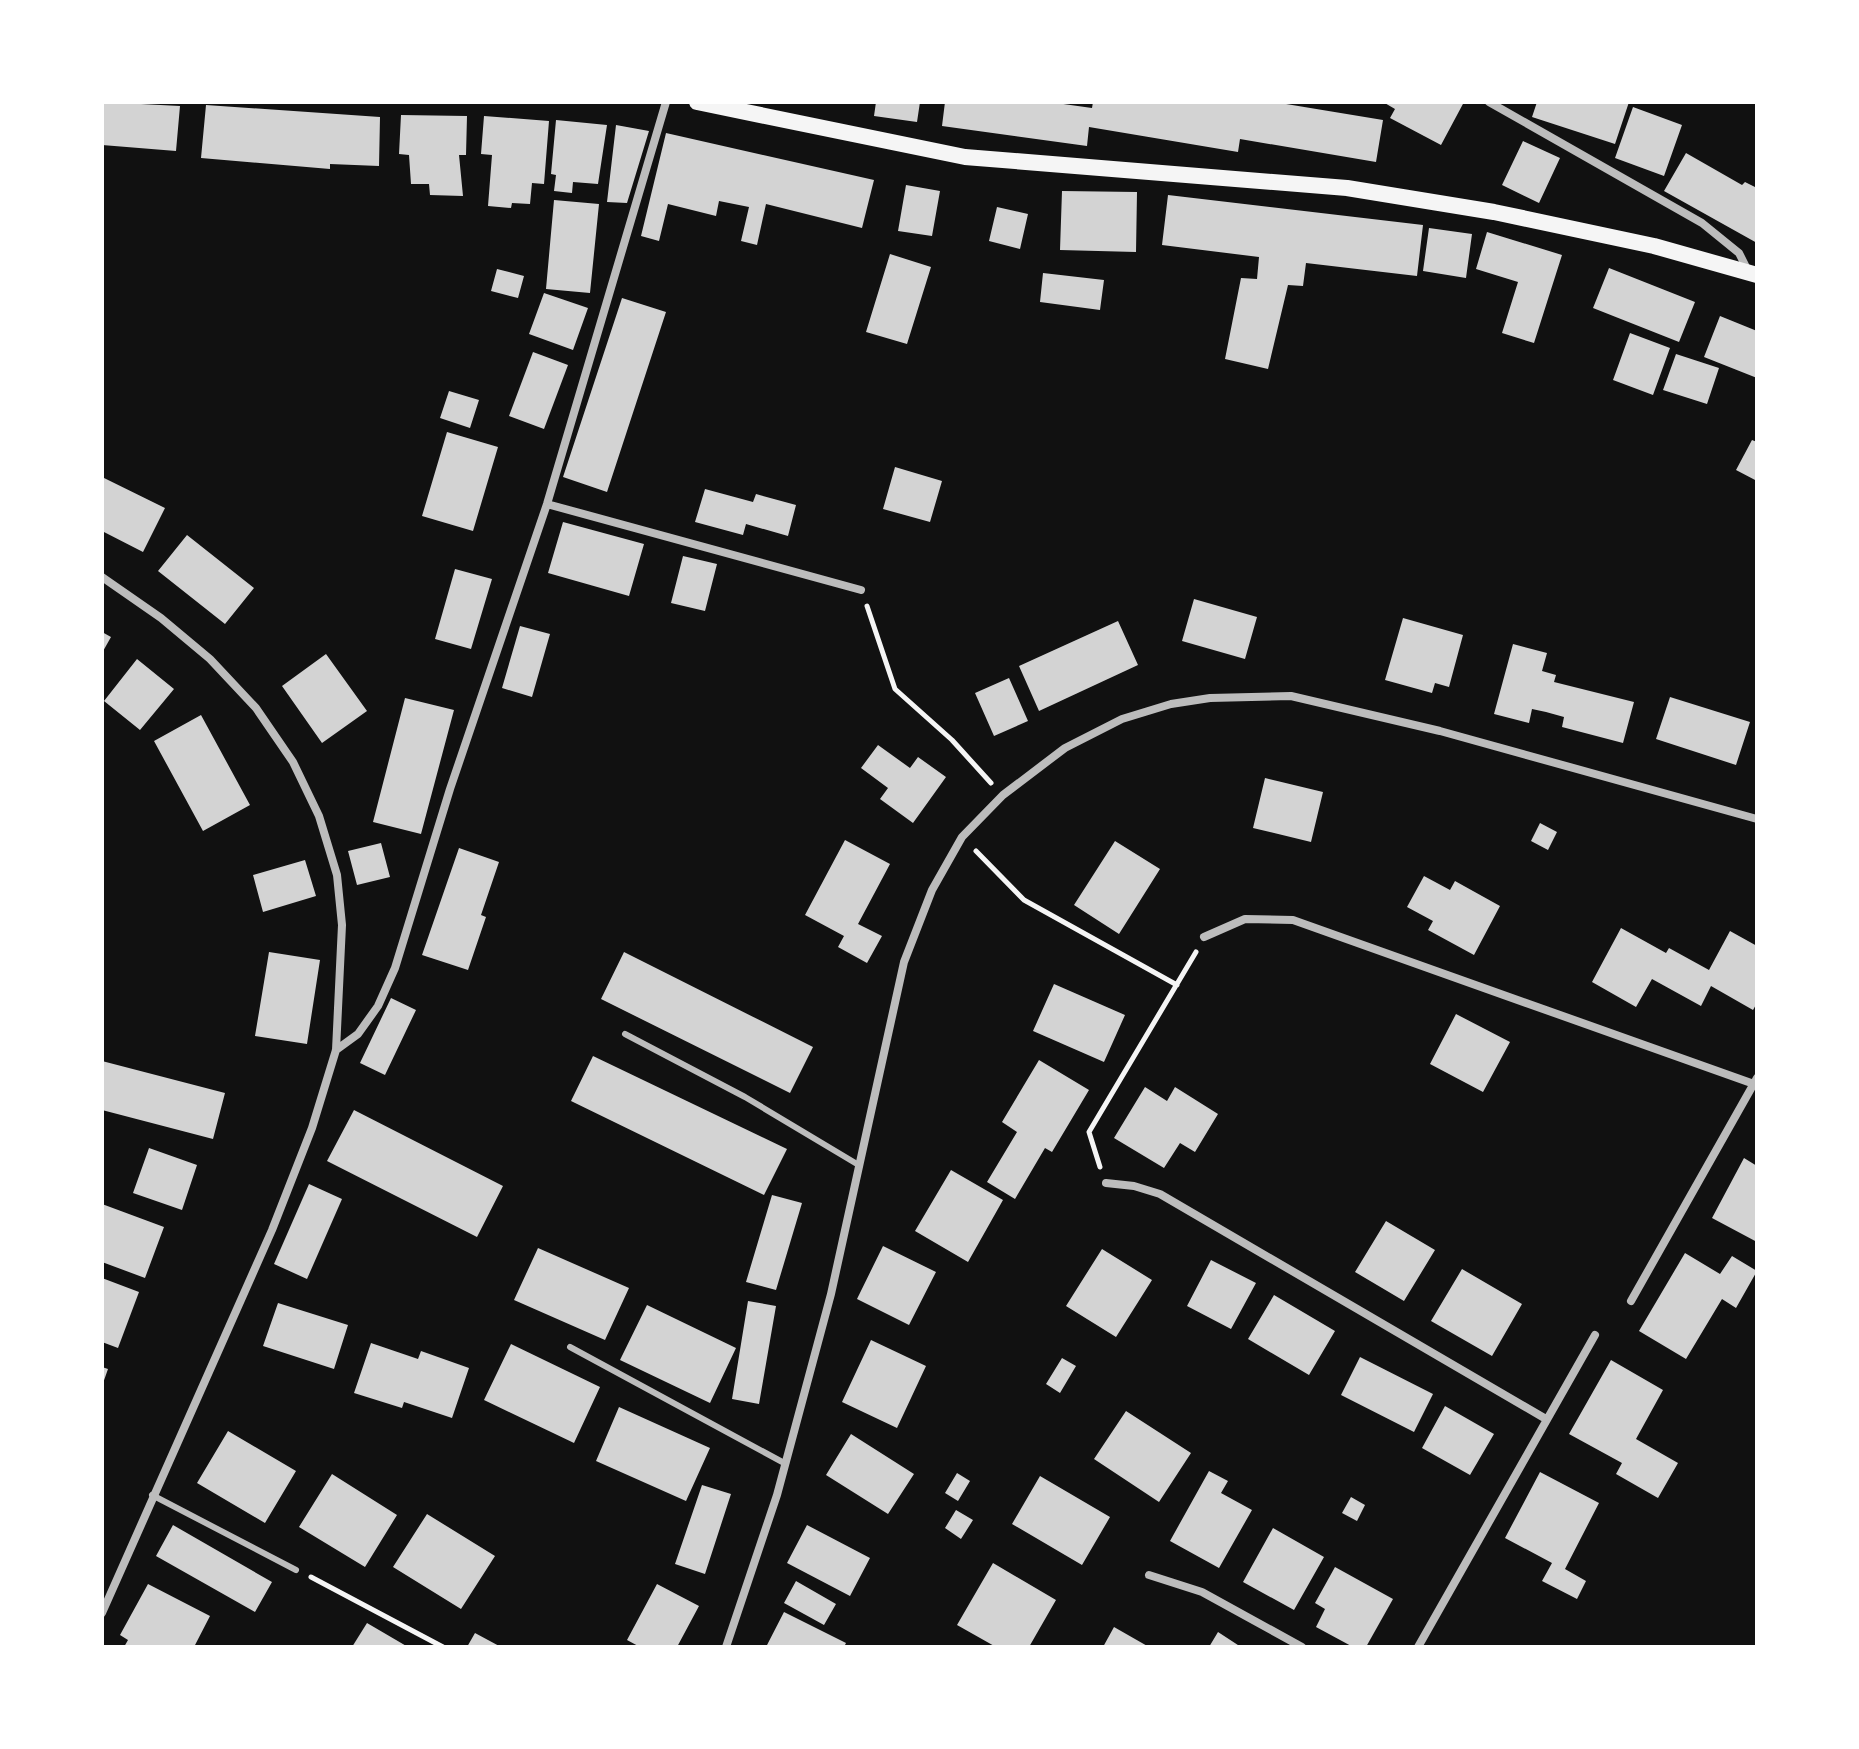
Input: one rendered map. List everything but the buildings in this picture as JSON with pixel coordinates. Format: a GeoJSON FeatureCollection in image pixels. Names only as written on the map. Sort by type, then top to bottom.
{"type":"FeatureCollection","features":[{"type":"Feature","properties":{"kind":"main road"},"geometry":{"type":"LineString","coordinates":[[697,102],[965,157],[1347,188],[1508,215],[1654,246],[1753,273]]}},
{"type":"Feature","properties":{"kind":"street"},"geometry":{"type":"LineString","coordinates":[[336,1050],[358,1034],[395,968],[450,789],[547,504],[666,102]]}},
{"type":"Feature","properties":{"kind":"street"},"geometry":{"type":"LineString","coordinates":[[1489,102],[1702,223],[1739,253],[1753,273]]}},
{"type":"Feature","properties":{"kind":"street"},"geometry":{"type":"LineString","coordinates":[[547,504],[861,590]]}},
{"type":"Feature","properties":{"kind":"street"},"geometry":{"type":"LineString","coordinates":[[102,577],[161,618],[210,659],[256,708],[293,762],[319,816],[337,875],[342,925],[336,1050],[312,1128],[272,1230],[102,1613]]}},
{"type":"Feature","properties":{"kind":"street"},"geometry":{"type":"LineString","coordinates":[[726,1647],[786,1464],[831,1294],[857,1164],[904,962],[932,890],[962,837],[1003,795],[1065,748],[1122,719],[1171,704],[1210,698],[1291,696],[1440,731],[1757,819]]}},
{"type":"Feature","properties":{"kind":"street"},"geometry":{"type":"LineString","coordinates":[[1204,937],[1245,919],[1293,920],[1755,1081],[1631,1301]]}},
{"type":"Feature","properties":{"kind":"street"},"geometry":{"type":"LineString","coordinates":[[1106,1183],[1134,1186],[1160,1194],[1546,1419]]}},
{"type":"Feature","properties":{"kind":"street"},"geometry":{"type":"LineString","coordinates":[[1418,1647],[1595,1335]]}},
{"type":"Feature","properties":{"kind":"street"},"geometry":{"type":"LineString","coordinates":[[1149,1575],[1202,1592],[1302,1647]]}},
{"type":"Feature","properties":{"kind":"lane"},"geometry":{"type":"LineString","coordinates":[[625,1034],[745,1097],[857,1164]]}},
{"type":"Feature","properties":{"kind":"lane"},"geometry":{"type":"LineString","coordinates":[[570,1347],[786,1464]]}},
{"type":"Feature","properties":{"kind":"lane"},"geometry":{"type":"LineString","coordinates":[[152,1495],[296,1570]]}},
{"type":"Feature","properties":{"kind":"path"},"geometry":{"type":"LineString","coordinates":[[861,590],[895,689],[952,740],[1003,795]]}},
{"type":"Feature","properties":{"kind":"path"},"geometry":{"type":"LineString","coordinates":[[962,837],[1024,900],[1177,985]]}},
{"type":"Feature","properties":{"kind":"path"},"geometry":{"type":"LineString","coordinates":[[1106,1183],[1089,1132],[1204,937]]}},
{"type":"Feature","properties":{"kind":"path"},"geometry":{"type":"LineString","coordinates":[[296,1570],[443,1647]]}}]}
